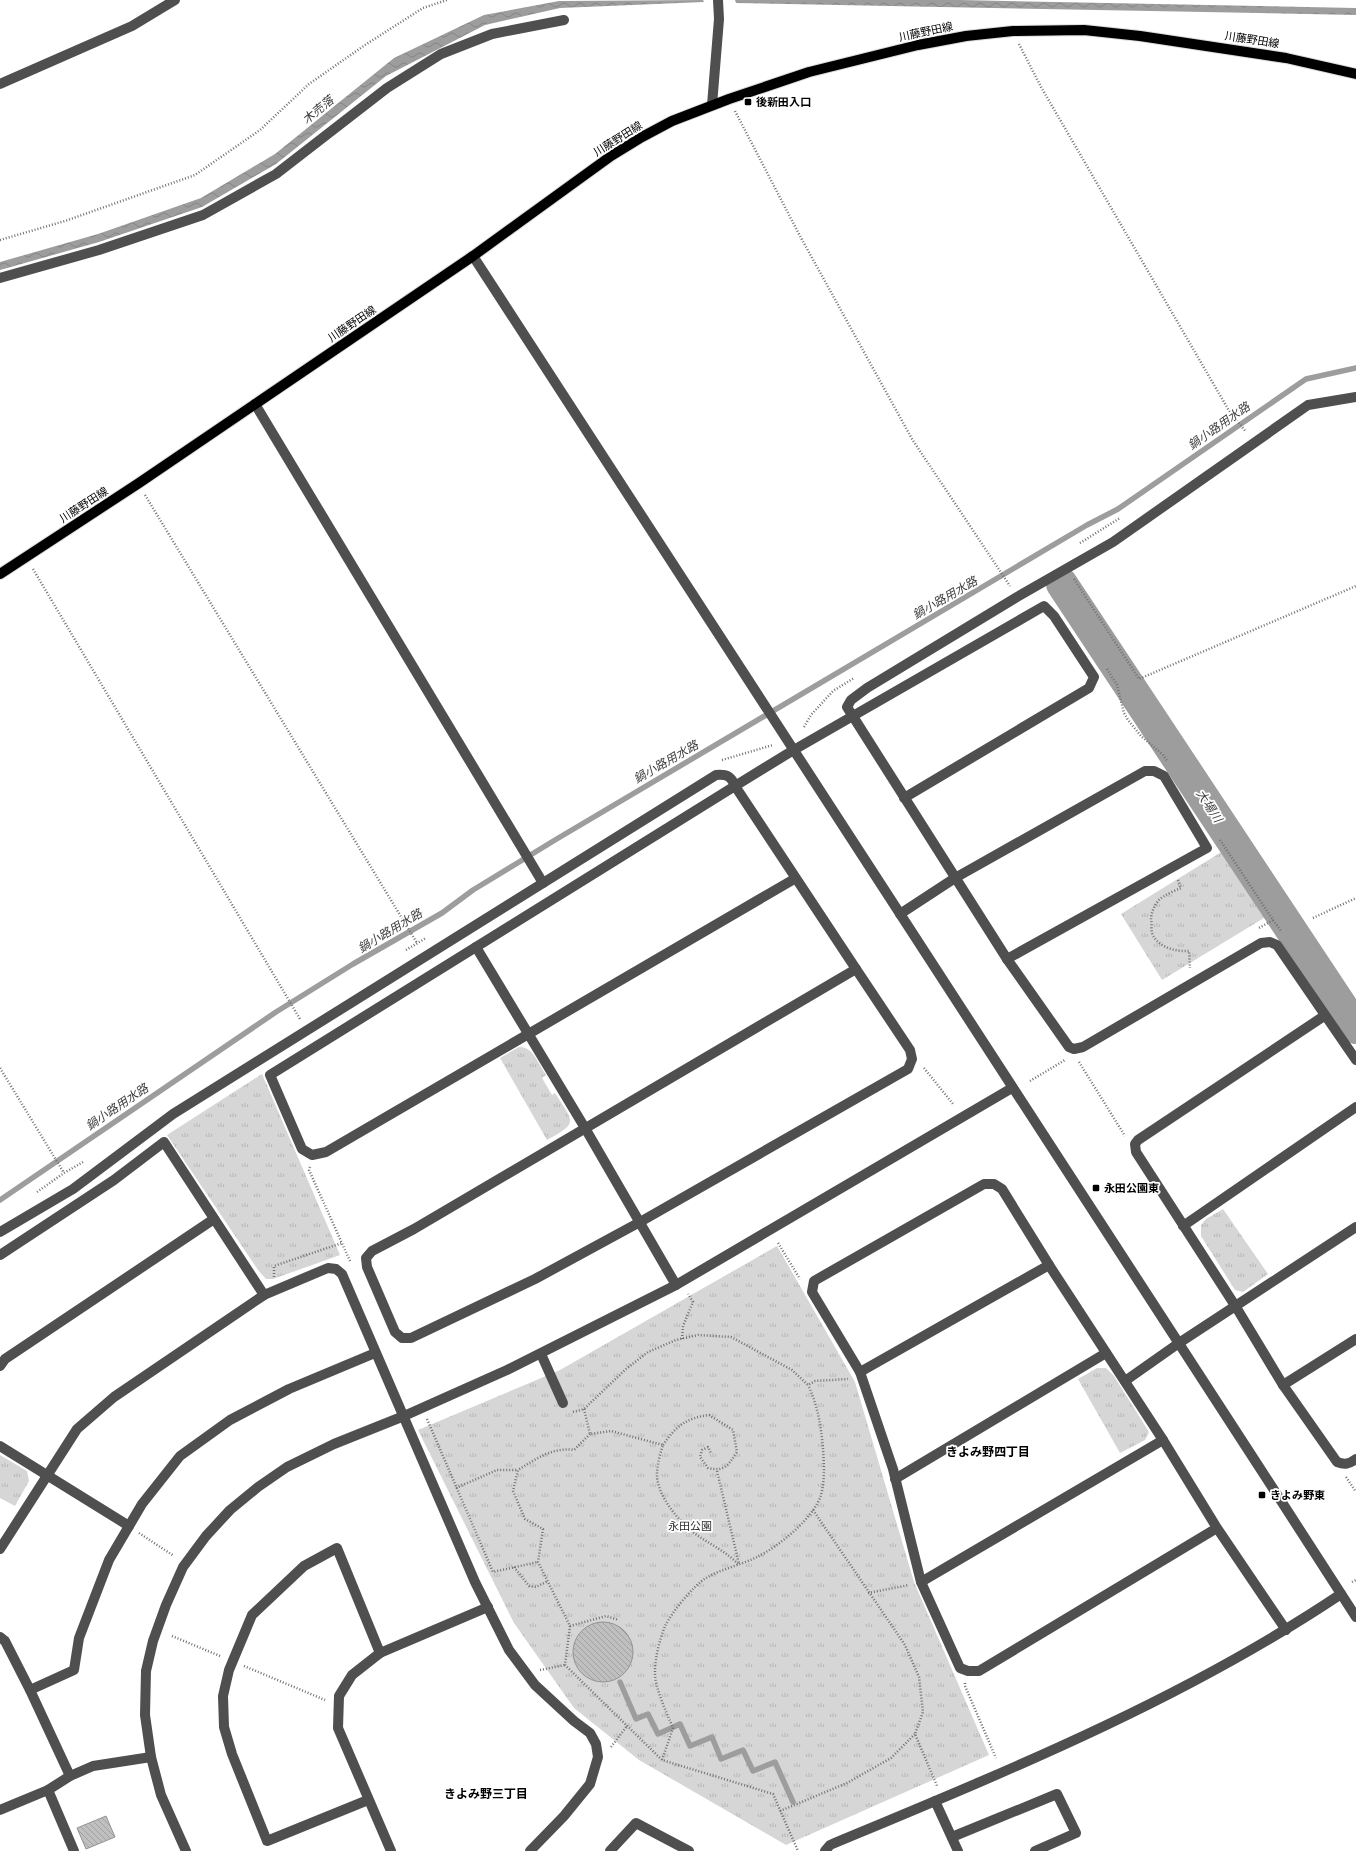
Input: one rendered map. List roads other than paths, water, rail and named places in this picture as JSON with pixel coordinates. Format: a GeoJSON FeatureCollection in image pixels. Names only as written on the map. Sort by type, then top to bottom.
{"type":"FeatureCollection","features":[{"type":"Feature","properties":{"kind":"main road","name":"川藤野田線"},"geometry":{"type":"LineString","coordinates":[[0,574],[139,483],[473,256],[617,152],[672,122],[712,105],[809,72],[918,45],[966,36],[1013,32],[1084,30],[1140,36],[1286,58],[1356,74]]}},
{"type":"Feature","properties":{"kind":"street"},"geometry":{"type":"LineString","coordinates":[[0,84],[132,26],[175,0]]}},
{"type":"Feature","properties":{"kind":"street"},"geometry":{"type":"LineString","coordinates":[[712,105],[719,19],[718,0]]}},
{"type":"Feature","properties":{"kind":"street"},"geometry":{"type":"LineString","coordinates":[[0,278],[99,250],[203,215],[276,174],[387,88],[441,54],[492,34],[564,20]]}},
{"type":"Feature","properties":{"kind":"street"},"geometry":{"type":"LineString","coordinates":[[473,256],[792,751],[900,914],[1356,1617]]}},
{"type":"Feature","properties":{"kind":"street"},"geometry":{"type":"LineString","coordinates":[[1356,397],[1308,405],[1113,542],[1017,597],[867,688],[851,700],[847,708],[1007,959],[1074,1052],[1261,942],[1270,942],[1277,946],[1324,1016],[1356,1060]]}},
{"type":"Feature","properties":{"kind":"street"},"geometry":{"type":"LineString","coordinates":[[255,404],[543,883]]}},
{"type":"Feature","properties":{"kind":"street"},"geometry":{"type":"LineString","coordinates":[[796,878],[326,1152],[312,1155],[302,1149],[270,1075],[792,751],[1044,606],[1054,616],[1094,677],[1089,688],[904,798]]}},
{"type":"Feature","properties":{"kind":"street"},"geometry":{"type":"LineString","coordinates":[[900,914],[955,878],[1145,771],[1154,771],[1164,776],[1207,848],[1007,959]]}},
{"type":"Feature","properties":{"kind":"street"},"geometry":{"type":"LineString","coordinates":[[0,1232],[73,1189],[173,1114],[716,775],[725,774],[731,778],[910,1050],[912,1059],[908,1069],[640,1222],[535,1280],[411,1338],[402,1338],[395,1332],[367,1267],[366,1258],[372,1251],[414,1229],[856,969]]}},
{"type":"Feature","properties":{"kind":"street"},"geometry":{"type":"LineString","coordinates":[[476,947],[586,1128],[676,1284]]}},
{"type":"Feature","properties":{"kind":"street"},"geometry":{"type":"LineString","coordinates":[[1324,1016],[1138,1140],[1135,1144],[1136,1152],[1236,1307],[1283,1385],[1337,1462],[1344,1464],[1351,1463],[1356,1459]]}},
{"type":"Feature","properties":{"kind":"street"},"geometry":{"type":"LineString","coordinates":[[186,1851],[161,1795],[150,1757],[145,1715],[146,1671],[153,1640],[166,1605],[183,1567],[202,1542],[230,1510],[258,1487],[287,1467],[334,1444],[404,1416],[541,1354],[676,1284],[1012,1088]]}},
{"type":"Feature","properties":{"kind":"street"},"geometry":{"type":"LineString","coordinates":[[1183,1226],[1356,1107]]}},
{"type":"Feature","properties":{"kind":"street"},"geometry":{"type":"LineString","coordinates":[[0,1255],[114,1180],[164,1142],[264,1295]]}},
{"type":"Feature","properties":{"kind":"street"},"geometry":{"type":"LineString","coordinates":[[1217,1528],[979,1671],[968,1671],[960,1668],[921,1582],[895,1480],[860,1372],[812,1292],[814,1281],[984,1184],[994,1184],[1002,1189],[1049,1265],[1163,1440],[1217,1528],[1286,1630]]}},
{"type":"Feature","properties":{"kind":"street"},"geometry":{"type":"LineString","coordinates":[[0,1366],[6,1358],[214,1220]]}},
{"type":"Feature","properties":{"kind":"street"},"geometry":{"type":"LineString","coordinates":[[1125,1381],[1179,1343],[1356,1227]]}},
{"type":"Feature","properties":{"kind":"street"},"geometry":{"type":"LineString","coordinates":[[860,1372],[1049,1265]]}},
{"type":"Feature","properties":{"kind":"street"},"geometry":{"type":"LineString","coordinates":[[0,1549],[46,1475],[77,1429],[114,1397],[264,1295],[328,1268],[336,1269],[342,1274],[375,1354],[488,1607],[509,1650],[546,1696],[590,1733],[598,1750],[598,1757],[590,1784],[564,1816],[530,1851]]}},
{"type":"Feature","properties":{"kind":"street"},"geometry":{"type":"LineString","coordinates":[[1283,1385],[1356,1339]]}},
{"type":"Feature","properties":{"kind":"street"},"geometry":{"type":"LineString","coordinates":[[895,1480],[1106,1353]]}},
{"type":"Feature","properties":{"kind":"street"},"geometry":{"type":"LineString","coordinates":[[30,1690],[74,1670],[79,1638],[109,1560],[142,1504],[180,1456],[230,1420],[289,1389],[375,1354]]}},
{"type":"Feature","properties":{"kind":"street"},"geometry":{"type":"LineString","coordinates":[[541,1354],[563,1403]]}},
{"type":"Feature","properties":{"kind":"street"},"geometry":{"type":"LineString","coordinates":[[921,1582],[1163,1440]]}},
{"type":"Feature","properties":{"kind":"street"},"geometry":{"type":"LineString","coordinates":[[0,1446],[128,1526]]}},
{"type":"Feature","properties":{"kind":"street"},"geometry":{"type":"LineString","coordinates":[[368,1800],[267,1841],[232,1754],[224,1727],[223,1696],[232,1661],[252,1615],[304,1566],[337,1548],[380,1653]]}},
{"type":"Feature","properties":{"kind":"street"},"geometry":{"type":"LineString","coordinates":[[825,1851],[830,1845],[993,1777],[1137,1710],[1191,1683],[1286,1630],[1342,1594]]}},
{"type":"Feature","properties":{"kind":"street"},"geometry":{"type":"LineString","coordinates":[[391,1851],[338,1728],[339,1696],[352,1675],[380,1653],[488,1607]]}},
{"type":"Feature","properties":{"kind":"street"},"geometry":{"type":"LineString","coordinates":[[0,1638],[6,1641],[70,1776]]}},
{"type":"Feature","properties":{"kind":"street"},"geometry":{"type":"LineString","coordinates":[[0,1810],[48,1790],[70,1776],[93,1766],[150,1757]]}},
{"type":"Feature","properties":{"kind":"street"},"geometry":{"type":"LineString","coordinates":[[48,1790],[74,1851]]}},
{"type":"Feature","properties":{"kind":"street"},"geometry":{"type":"LineString","coordinates":[[952,1837],[1057,1794],[1076,1833],[1035,1851]]}},
{"type":"Feature","properties":{"kind":"street"},"geometry":{"type":"LineString","coordinates":[[939,1799],[958,1851]]}},
{"type":"Feature","properties":{"kind":"street"},"geometry":{"type":"LineString","coordinates":[[610,1851],[636,1823],[689,1851]]}},
{"type":"Feature","properties":{"kind":"water"},"geometry":{"type":"Polygon","coordinates":[[[703,0],[704,2],[560,8],[485,25],[386,76],[276,164],[202,207],[99,242],[0,270],[0,262],[98,234],[201,198],[275,154],[394,58],[484,15],[559,1],[703,0]]]}},
{"type":"Feature","properties":{"kind":"water"},"geometry":{"type":"Polygon","coordinates":[[[735,0],[960,0],[1356,8],[1356,15],[736,3],[735,0]]]}},
{"type":"Feature","properties":{"kind":"waterway","name":"鍋小路用水路"},"geometry":{"type":"LineString","coordinates":[[0,1200],[276,1012],[353,964],[442,913],[473,890],[1087,525],[1118,509],[1306,379],[1356,368]]}},
{"type":"Feature","properties":{"kind":"waterway","name":"大場川"},"geometry":{"type":"LineString","coordinates":[[1062,584],[1356,1028]]}},
{"type":"Feature","properties":{"kind":"waterway"},"geometry":{"type":"LineString","coordinates":[[620,1682],[636,1719],[648,1714],[658,1734],[680,1724],[690,1746],[712,1737],[721,1759],[743,1750],[753,1771],[775,1762],[793,1802]]}},
{"type":"Feature","properties":{"kind":"place","name":"後新田入口"},"geometry":{"type":"Point","coordinates":[748,102]}},
{"type":"Feature","properties":{"kind":"place","name":"永田公園東"},"geometry":{"type":"Point","coordinates":[1096,1188]}},
{"type":"Feature","properties":{"kind":"place","name":"きよみ野東"},"geometry":{"type":"Point","coordinates":[1262,1495]}},
{"type":"Feature","properties":{"kind":"district","name":"きよみ野四丁目"},"geometry":{"type":"Point","coordinates":[988,1452]}},
{"type":"Feature","properties":{"kind":"district","name":"きよみ野三丁目"},"geometry":{"type":"Point","coordinates":[486,1794]}},
{"type":"Feature","properties":{"kind":"water label","name":"木売落"},"geometry":{"type":"Point","coordinates":[318,110]}},
{"type":"Feature","properties":{"kind":"park label","name":"永田公園"},"geometry":{"type":"Point","coordinates":[690,1526]}}]}
